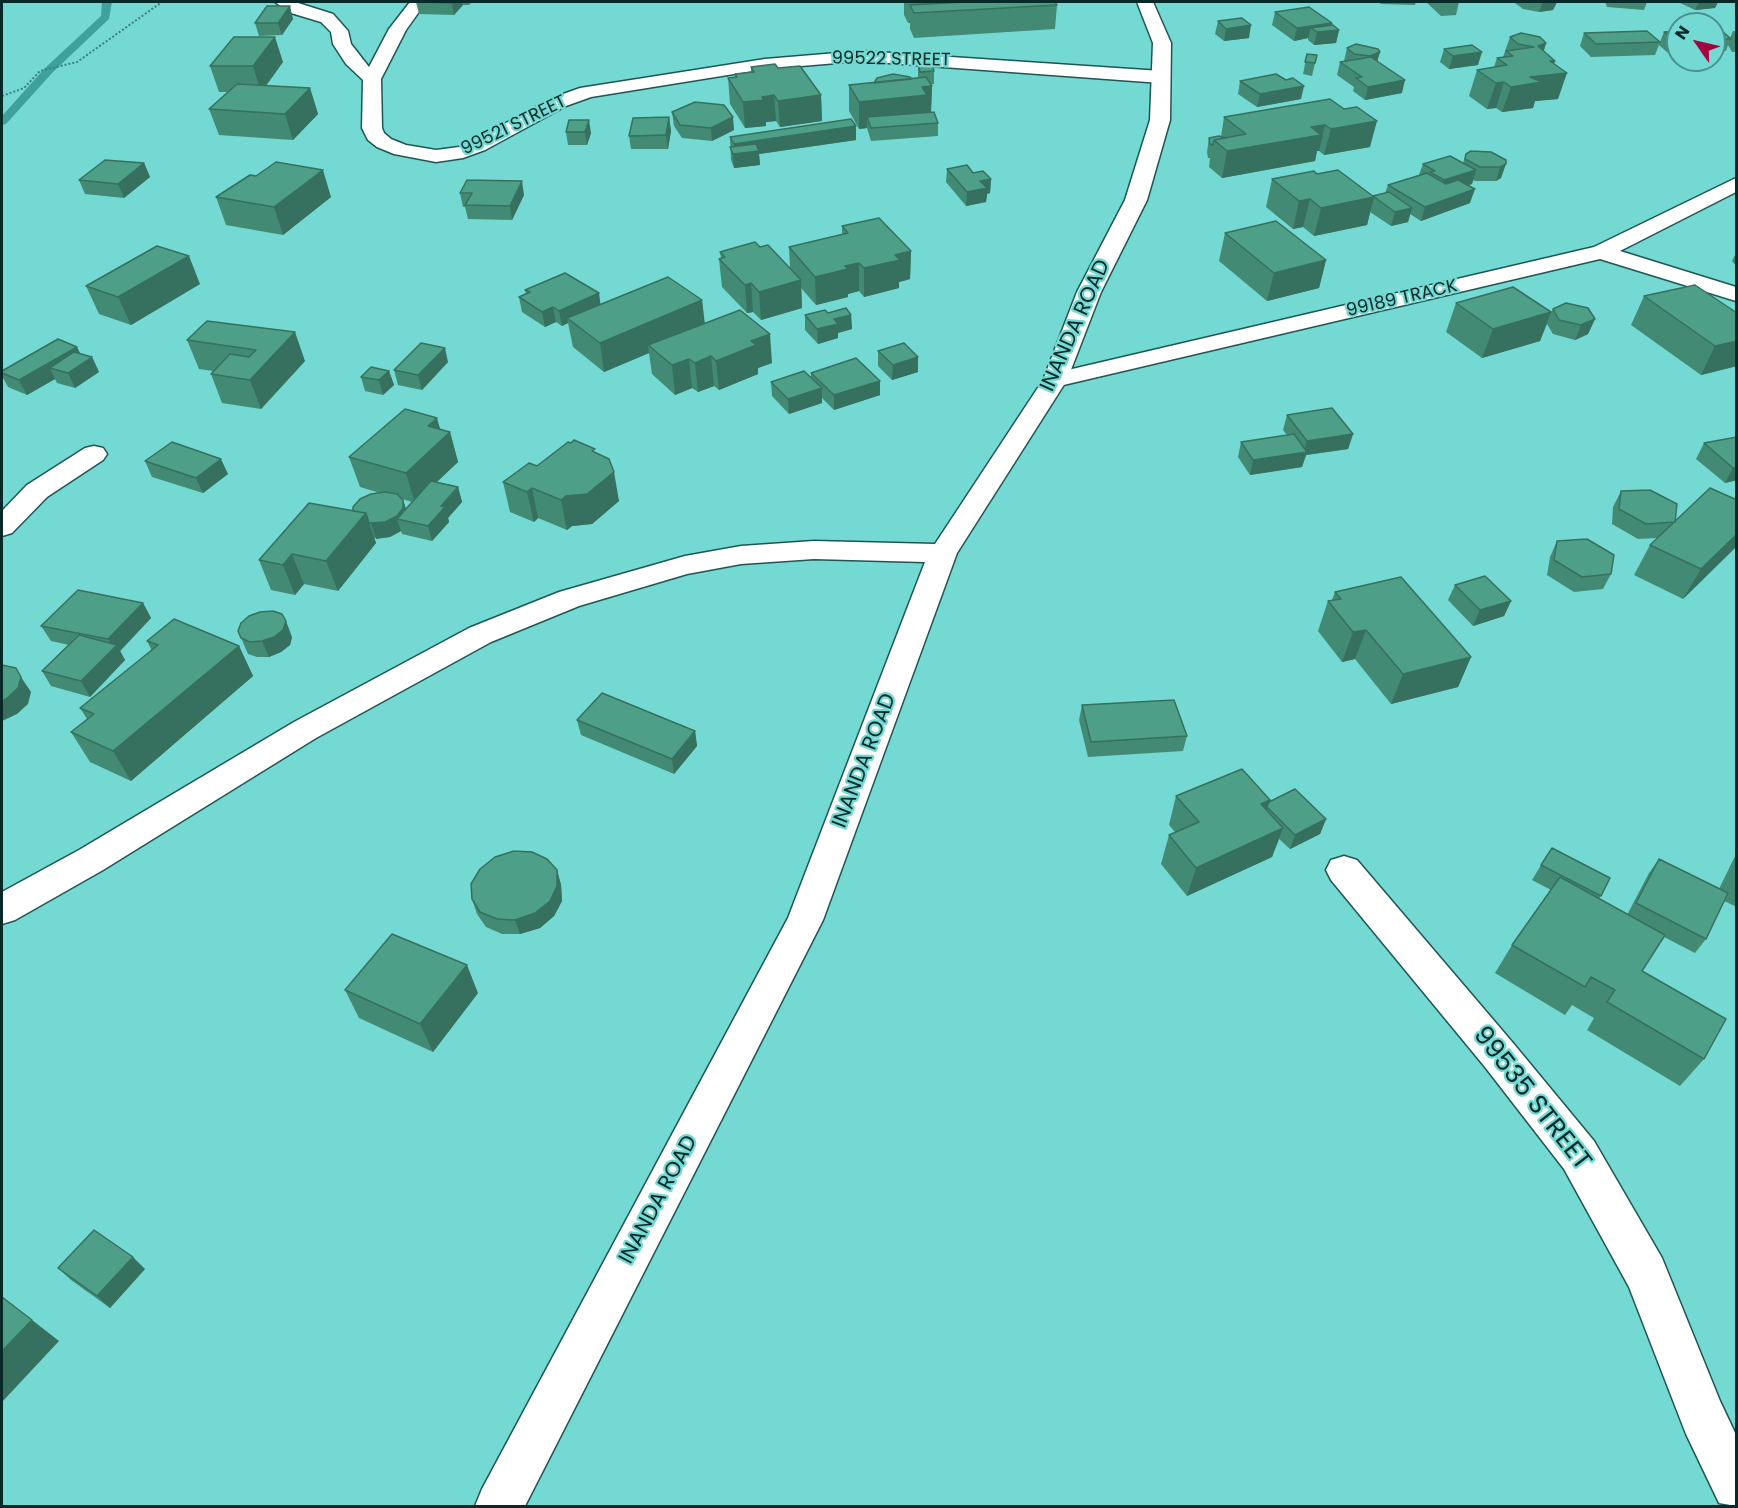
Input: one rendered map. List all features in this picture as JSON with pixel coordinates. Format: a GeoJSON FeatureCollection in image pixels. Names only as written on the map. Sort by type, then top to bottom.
{"type":"FeatureCollection","features":[{"type":"Feature","properties":{"kind":"street"},"geometry":{"type":"LineString","coordinates":[[283,2],[327,18],[334,23],[339,31],[342,44],[354,64],[372,79],[398,29],[418,2]]}},
{"type":"Feature","properties":{"kind":"street","name":"INANDA ROAD"},"geometry":{"type":"LineString","coordinates":[[499,1506],[805,920],[943,553],[1055,380],[1089,292],[1136,200],[1160,120],[1162,43],[1145,2]]}},
{"type":"Feature","properties":{"kind":"street","name":"99522 STREET"},"geometry":{"type":"LineString","coordinates":[[587,92],[765,64],[861,56],[1161,77]]}},
{"type":"Feature","properties":{"kind":"street","name":"99521 STREET"},"geometry":{"type":"LineString","coordinates":[[372,79],[372,128],[375,136],[400,150],[436,156],[463,152],[478,146],[559,102],[587,92]]}},
{"type":"Feature","properties":{"kind":"street","name":"99189 TRACK"},"geometry":{"type":"LineString","coordinates":[[1055,380],[1601,252],[1737,184]]}},
{"type":"Feature","properties":{"kind":"street"},"geometry":{"type":"LineString","coordinates":[[1601,252],[1737,294]]}},
{"type":"Feature","properties":{"kind":"street"},"geometry":{"type":"LineString","coordinates":[[2,526],[37,491],[94,454]]}},
{"type":"Feature","properties":{"kind":"street"},"geometry":{"type":"LineString","coordinates":[[2,909],[91,860],[305,730],[480,635],[568,599],[686,565],[741,555],[814,550],[943,553]]}},
{"type":"Feature","properties":{"kind":"street","name":"99535 STREET"},"geometry":{"type":"LineString","coordinates":[[1344,870],[1499,1055],[1579,1155],[1646,1274],[1703,1417],[1737,1486]]}},
{"type":"Feature","properties":{"kind":"path"},"geometry":{"type":"LineString","coordinates":[[2,96],[24,88],[40,70],[77,62],[162,2]]}},
{"type":"Feature","properties":{"kind":"building"},"geometry":{"type":"Polygon","coordinates":[[[965,2],[1055,2],[1057,5],[914,13],[910,5],[965,2]]]}},
{"type":"Feature","properties":{"kind":"building"},"geometry":{"type":"Polygon","coordinates":[[[267,6],[290,6],[278,23],[255,23],[267,6]]]}},
{"type":"Feature","properties":{"kind":"building"},"geometry":{"type":"Polygon","coordinates":[[[1309,7],[1332,23],[1297,28],[1275,12],[1309,7]]]}},
{"type":"Feature","properties":{"kind":"building"},"geometry":{"type":"Polygon","coordinates":[[[1242,18],[1251,25],[1226,29],[1218,21],[1242,18]]]}},
{"type":"Feature","properties":{"kind":"building"},"geometry":{"type":"Polygon","coordinates":[[[1333,25],[1339,30],[1317,32],[1311,28],[1333,25]]]}},
{"type":"Feature","properties":{"kind":"building"},"geometry":{"type":"Polygon","coordinates":[[[1647,31],[1660,42],[1596,44],[1584,33],[1647,31]]]}},
{"type":"Feature","properties":{"kind":"building"},"geometry":{"type":"Polygon","coordinates":[[[1521,33],[1540,37],[1546,43],[1538,46],[1555,61],[1550,61],[1567,73],[1530,77],[1542,82],[1511,87],[1504,82],[1496,83],[1477,70],[1507,65],[1497,58],[1513,56],[1506,51],[1534,47],[1518,44],[1510,37],[1521,33]]]}},
{"type":"Feature","properties":{"kind":"building"},"geometry":{"type":"Polygon","coordinates":[[[234,37],[275,37],[253,66],[210,66],[234,37]]]}},
{"type":"Feature","properties":{"kind":"building"},"geometry":{"type":"Polygon","coordinates":[[[1356,44],[1378,49],[1380,52],[1370,56],[1354,54],[1347,48],[1356,44]]]}},
{"type":"Feature","properties":{"kind":"building"},"geometry":{"type":"Polygon","coordinates":[[[1472,45],[1482,52],[1453,56],[1444,49],[1472,45]]]}},
{"type":"Feature","properties":{"kind":"building"},"geometry":{"type":"Polygon","coordinates":[[[1307,54],[1317,55],[1315,63],[1305,62],[1307,54]]]}},
{"type":"Feature","properties":{"kind":"building"},"geometry":{"type":"Polygon","coordinates":[[[1371,57],[1405,80],[1368,87],[1356,78],[1362,77],[1340,62],[1371,57]]]}},
{"type":"Feature","properties":{"kind":"building"},"geometry":{"type":"Polygon","coordinates":[[[918,63],[932,63],[934,71],[920,72],[918,63]]]}},
{"type":"Feature","properties":{"kind":"building"},"geometry":{"type":"Polygon","coordinates":[[[775,64],[778,68],[800,66],[821,95],[778,101],[774,95],[762,97],[764,100],[743,102],[728,78],[737,77],[735,74],[754,72],[751,67],[775,64]]]}},
{"type":"Feature","properties":{"kind":"building"},"geometry":{"type":"Polygon","coordinates":[[[893,74],[912,79],[874,83],[877,78],[893,74]]]}},
{"type":"Feature","properties":{"kind":"building"},"geometry":{"type":"Polygon","coordinates":[[[1276,74],[1286,80],[1293,78],[1304,86],[1260,94],[1240,81],[1276,74]]]}},
{"type":"Feature","properties":{"kind":"building"},"geometry":{"type":"Polygon","coordinates":[[[926,77],[932,86],[922,87],[927,95],[859,102],[849,85],[926,77]]]}},
{"type":"Feature","properties":{"kind":"building"},"geometry":{"type":"Polygon","coordinates":[[[237,84],[310,88],[285,114],[209,109],[237,84]]]}},
{"type":"Feature","properties":{"kind":"building"},"geometry":{"type":"Polygon","coordinates":[[[1330,99],[1344,109],[1357,107],[1377,121],[1331,129],[1325,125],[1311,127],[1321,135],[1227,151],[1214,140],[1246,134],[1224,117],[1330,99]]]}},
{"type":"Feature","properties":{"kind":"building"},"geometry":{"type":"Polygon","coordinates":[[[695,102],[724,105],[733,117],[711,128],[680,125],[672,112],[695,102]]]}},
{"type":"Feature","properties":{"kind":"building"},"geometry":{"type":"Polygon","coordinates":[[[934,112],[938,123],[871,128],[867,117],[934,112]]]}},
{"type":"Feature","properties":{"kind":"building"},"geometry":{"type":"Polygon","coordinates":[[[669,117],[666,135],[629,136],[633,118],[669,117]]]}},
{"type":"Feature","properties":{"kind":"building"},"geometry":{"type":"Polygon","coordinates":[[[851,119],[856,126],[734,144],[730,137],[851,119]]]}},
{"type":"Feature","properties":{"kind":"building"},"geometry":{"type":"Polygon","coordinates":[[[569,120],[589,120],[585,132],[566,132],[569,120]]]}},
{"type":"Feature","properties":{"kind":"building"},"geometry":{"type":"Polygon","coordinates":[[[1219,136],[1226,138],[1214,140],[1213,145],[1210,144],[1209,138],[1219,136]]]}},
{"type":"Feature","properties":{"kind":"building"},"geometry":{"type":"Polygon","coordinates":[[[756,144],[759,151],[733,154],[730,147],[756,144]]]}},
{"type":"Feature","properties":{"kind":"building"},"geometry":{"type":"Polygon","coordinates":[[[1471,151],[1491,152],[1506,160],[1506,164],[1500,167],[1480,167],[1465,159],[1466,154],[1471,151]]]}},
{"type":"Feature","properties":{"kind":"building"},"geometry":{"type":"Polygon","coordinates":[[[1450,156],[1476,170],[1444,180],[1430,172],[1435,171],[1423,164],[1450,156]]]}},
{"type":"Feature","properties":{"kind":"building"},"geometry":{"type":"Polygon","coordinates":[[[105,160],[144,163],[118,184],[79,180],[105,160]]]}},
{"type":"Feature","properties":{"kind":"building"},"geometry":{"type":"Polygon","coordinates":[[[276,162],[323,170],[274,207],[216,197],[250,175],[256,176],[276,162]]]}},
{"type":"Feature","properties":{"kind":"building"},"geometry":{"type":"Polygon","coordinates":[[[967,165],[973,173],[983,171],[991,179],[980,181],[987,188],[967,192],[947,169],[967,165]]]}},
{"type":"Feature","properties":{"kind":"building"},"geometry":{"type":"Polygon","coordinates":[[[1338,170],[1374,197],[1321,208],[1310,199],[1299,201],[1272,179],[1314,171],[1317,174],[1338,170]]]}},
{"type":"Feature","properties":{"kind":"building"},"geometry":{"type":"Polygon","coordinates":[[[1427,173],[1446,184],[1458,180],[1475,189],[1425,207],[1388,185],[1427,173]]]}},
{"type":"Feature","properties":{"kind":"building"},"geometry":{"type":"Polygon","coordinates":[[[467,180],[522,181],[510,206],[465,205],[472,193],[460,193],[467,180]]]}},
{"type":"Feature","properties":{"kind":"building"},"geometry":{"type":"Polygon","coordinates":[[[1389,192],[1412,208],[1395,212],[1373,196],[1389,192]]]}},
{"type":"Feature","properties":{"kind":"building"},"geometry":{"type":"Polygon","coordinates":[[[879,218],[911,251],[895,255],[900,260],[864,268],[859,263],[845,266],[848,269],[815,277],[789,247],[848,233],[842,226],[879,218]]]}},
{"type":"Feature","properties":{"kind":"building"},"geometry":{"type":"Polygon","coordinates":[[[1276,221],[1326,260],[1274,273],[1225,233],[1276,221]]]}},
{"type":"Feature","properties":{"kind":"building"},"geometry":{"type":"Polygon","coordinates":[[[755,242],[760,247],[768,245],[801,280],[759,292],[751,283],[745,285],[719,259],[725,257],[720,252],[755,242]]]}},
{"type":"Feature","properties":{"kind":"building"},"geometry":{"type":"Polygon","coordinates":[[[157,246],[189,256],[118,297],[86,286],[157,246]]]}},
{"type":"Feature","properties":{"kind":"building"},"geometry":{"type":"Polygon","coordinates":[[[565,273],[599,293],[559,311],[553,307],[542,312],[519,297],[530,292],[525,290],[565,273]]]}},
{"type":"Feature","properties":{"kind":"building"},"geometry":{"type":"Polygon","coordinates":[[[668,277],[702,300],[600,343],[567,318],[668,277]]]}},
{"type":"Feature","properties":{"kind":"building"},"geometry":{"type":"Polygon","coordinates":[[[1695,285],[1737,313],[1737,341],[1715,346],[1644,296],[1695,285]]]}},
{"type":"Feature","properties":{"kind":"building"},"geometry":{"type":"Polygon","coordinates":[[[1513,287],[1551,312],[1493,329],[1456,303],[1513,287]]]}},
{"type":"Feature","properties":{"kind":"building"},"geometry":{"type":"Polygon","coordinates":[[[1566,303],[1588,308],[1595,319],[1581,325],[1559,320],[1553,309],[1566,303]]]}},
{"type":"Feature","properties":{"kind":"building"},"geometry":{"type":"Polygon","coordinates":[[[846,308],[851,315],[834,319],[838,324],[817,329],[805,315],[825,310],[828,313],[846,308]]]}},
{"type":"Feature","properties":{"kind":"building"},"geometry":{"type":"Polygon","coordinates":[[[740,310],[770,334],[751,341],[756,345],[716,361],[711,356],[695,363],[689,359],[672,365],[648,345],[740,310]]]}},
{"type":"Feature","properties":{"kind":"building"},"geometry":{"type":"Polygon","coordinates":[[[207,321],[295,332],[250,380],[211,374],[230,354],[249,357],[256,350],[187,340],[207,321]]]}},
{"type":"Feature","properties":{"kind":"building"},"geometry":{"type":"Polygon","coordinates":[[[58,339],[77,347],[19,380],[2,373],[2,371],[58,339]]]}},
{"type":"Feature","properties":{"kind":"building"},"geometry":{"type":"Polygon","coordinates":[[[421,343],[445,348],[418,375],[394,370],[421,343]]]}},
{"type":"Feature","properties":{"kind":"building"},"geometry":{"type":"Polygon","coordinates":[[[904,343],[918,357],[893,365],[878,351],[904,343]]]}},
{"type":"Feature","properties":{"kind":"building"},"geometry":{"type":"Polygon","coordinates":[[[74,352],[92,357],[68,373],[50,368],[74,352]]]}},
{"type":"Feature","properties":{"kind":"building"},"geometry":{"type":"Polygon","coordinates":[[[856,358],[880,381],[834,395],[811,373],[856,358]]]}},
{"type":"Feature","properties":{"kind":"building"},"geometry":{"type":"Polygon","coordinates":[[[371,367],[389,371],[379,380],[361,377],[371,367]]]}},
{"type":"Feature","properties":{"kind":"building"},"geometry":{"type":"Polygon","coordinates":[[[804,371],[822,388],[788,399],[771,382],[804,371]]]}},
{"type":"Feature","properties":{"kind":"building"},"geometry":{"type":"Polygon","coordinates":[[[1332,408],[1353,434],[1307,441],[1287,415],[1332,408]]]}},
{"type":"Feature","properties":{"kind":"building"},"geometry":{"type":"Polygon","coordinates":[[[405,409],[437,418],[428,426],[450,432],[406,473],[349,457],[405,409]]]}},
{"type":"Feature","properties":{"kind":"building"},"geometry":{"type":"Polygon","coordinates":[[[1294,434],[1307,452],[1253,460],[1241,442],[1294,434]]]}},
{"type":"Feature","properties":{"kind":"building"},"geometry":{"type":"Polygon","coordinates":[[[1737,437],[1737,467],[1733,468],[1704,443],[1737,437]]]}},
{"type":"Feature","properties":{"kind":"building"},"geometry":{"type":"Polygon","coordinates":[[[574,440],[595,449],[592,451],[609,459],[614,472],[587,494],[566,496],[561,500],[532,488],[527,492],[503,482],[529,463],[537,466],[568,442],[571,443],[574,440]]]}},
{"type":"Feature","properties":{"kind":"building"},"geometry":{"type":"Polygon","coordinates":[[[172,442],[221,459],[196,478],[145,461],[172,442]]]}},
{"type":"Feature","properties":{"kind":"building"},"geometry":{"type":"Polygon","coordinates":[[[431,481],[458,487],[441,506],[445,507],[428,526],[397,519],[431,481]]]}},
{"type":"Feature","properties":{"kind":"building"},"geometry":{"type":"Polygon","coordinates":[[[1710,488],[1737,500],[1737,534],[1701,569],[1650,545],[1710,488]]]}},
{"type":"Feature","properties":{"kind":"building"},"geometry":{"type":"Polygon","coordinates":[[[1650,490],[1677,504],[1675,522],[1646,524],[1619,509],[1621,491],[1650,490]]]}},
{"type":"Feature","properties":{"kind":"building"},"geometry":{"type":"Polygon","coordinates":[[[385,492],[397,494],[403,500],[403,508],[397,516],[385,522],[369,523],[366,513],[353,511],[353,507],[360,499],[371,494],[385,492]]]}},
{"type":"Feature","properties":{"kind":"building"},"geometry":{"type":"Polygon","coordinates":[[[309,503],[366,513],[326,561],[292,554],[283,565],[259,560],[309,503]]]}},
{"type":"Feature","properties":{"kind":"building"},"geometry":{"type":"Polygon","coordinates":[[[1587,539],[1614,555],[1611,574],[1582,577],[1554,560],[1557,541],[1587,539]]]}},
{"type":"Feature","properties":{"kind":"building"},"geometry":{"type":"Polygon","coordinates":[[[1485,576],[1511,601],[1480,610],[1455,585],[1485,576]]]}},
{"type":"Feature","properties":{"kind":"building"},"geometry":{"type":"Polygon","coordinates":[[[1401,577],[1471,657],[1403,674],[1366,630],[1353,632],[1328,601],[1341,599],[1335,592],[1401,577]]]}},
{"type":"Feature","properties":{"kind":"building"},"geometry":{"type":"Polygon","coordinates":[[[78,590],[143,603],[108,639],[41,626],[78,590]]]}},
{"type":"Feature","properties":{"kind":"building"},"geometry":{"type":"Polygon","coordinates":[[[273,611],[282,614],[286,621],[283,630],[274,637],[262,641],[250,642],[241,638],[238,631],[241,623],[249,616],[273,611]]]}},
{"type":"Feature","properties":{"kind":"building"},"geometry":{"type":"Polygon","coordinates":[[[174,619],[239,646],[113,751],[71,732],[94,714],[80,708],[158,645],[147,641],[174,619]]]}},
{"type":"Feature","properties":{"kind":"building"},"geometry":{"type":"Polygon","coordinates":[[[79,635],[117,645],[81,681],[42,671],[79,635]]]}},
{"type":"Feature","properties":{"kind":"building"},"geometry":{"type":"Polygon","coordinates":[[[2,665],[16,668],[21,677],[18,688],[2,701],[2,665]]]}},
{"type":"Feature","properties":{"kind":"building"},"geometry":{"type":"Polygon","coordinates":[[[602,693],[695,731],[672,759],[577,720],[602,693]]]}},
{"type":"Feature","properties":{"kind":"building"},"geometry":{"type":"Polygon","coordinates":[[[1174,700],[1187,736],[1091,742],[1082,705],[1174,700]]]}},
{"type":"Feature","properties":{"kind":"building"},"geometry":{"type":"Polygon","coordinates":[[[1242,769],[1270,800],[1261,804],[1283,828],[1196,868],[1169,835],[1199,822],[1176,796],[1242,769]]]}},
{"type":"Feature","properties":{"kind":"building"},"geometry":{"type":"Polygon","coordinates":[[[1295,789],[1326,819],[1295,835],[1267,807],[1269,802],[1295,789]]]}},
{"type":"Feature","properties":{"kind":"building"},"geometry":{"type":"Polygon","coordinates":[[[1552,848],[1610,878],[1601,896],[1541,865],[1552,848]]]}},
{"type":"Feature","properties":{"kind":"building"},"geometry":{"type":"Polygon","coordinates":[[[514,851],[532,852],[547,859],[557,870],[557,886],[550,901],[535,913],[515,920],[497,919],[480,912],[472,899],[471,884],[480,869],[495,857],[514,851]]]}},
{"type":"Feature","properties":{"kind":"building"},"geometry":{"type":"Polygon","coordinates":[[[1659,859],[1728,893],[1706,939],[1636,903],[1659,859]]]}},
{"type":"Feature","properties":{"kind":"building"},"geometry":{"type":"Polygon","coordinates":[[[1560,877],[1665,935],[1642,971],[1726,1019],[1704,1059],[1607,1002],[1615,990],[1591,977],[1585,987],[1512,945],[1560,877]]]}},
{"type":"Feature","properties":{"kind":"building"},"geometry":{"type":"Polygon","coordinates":[[[392,934],[467,965],[420,1024],[345,990],[392,934]]]}},
{"type":"Feature","properties":{"kind":"building"},"geometry":{"type":"Polygon","coordinates":[[[94,1230],[133,1257],[97,1296],[58,1268],[94,1230]]]}},
{"type":"Feature","properties":{"kind":"building"},"geometry":{"type":"Polygon","coordinates":[[[2,1297],[32,1320],[2,1351],[2,1297]]]}},
{"type":"Feature","properties":{"kind":"waterway"},"geometry":{"type":"LineString","coordinates":[[2,122],[49,70],[106,17],[107,2]]}}]}
